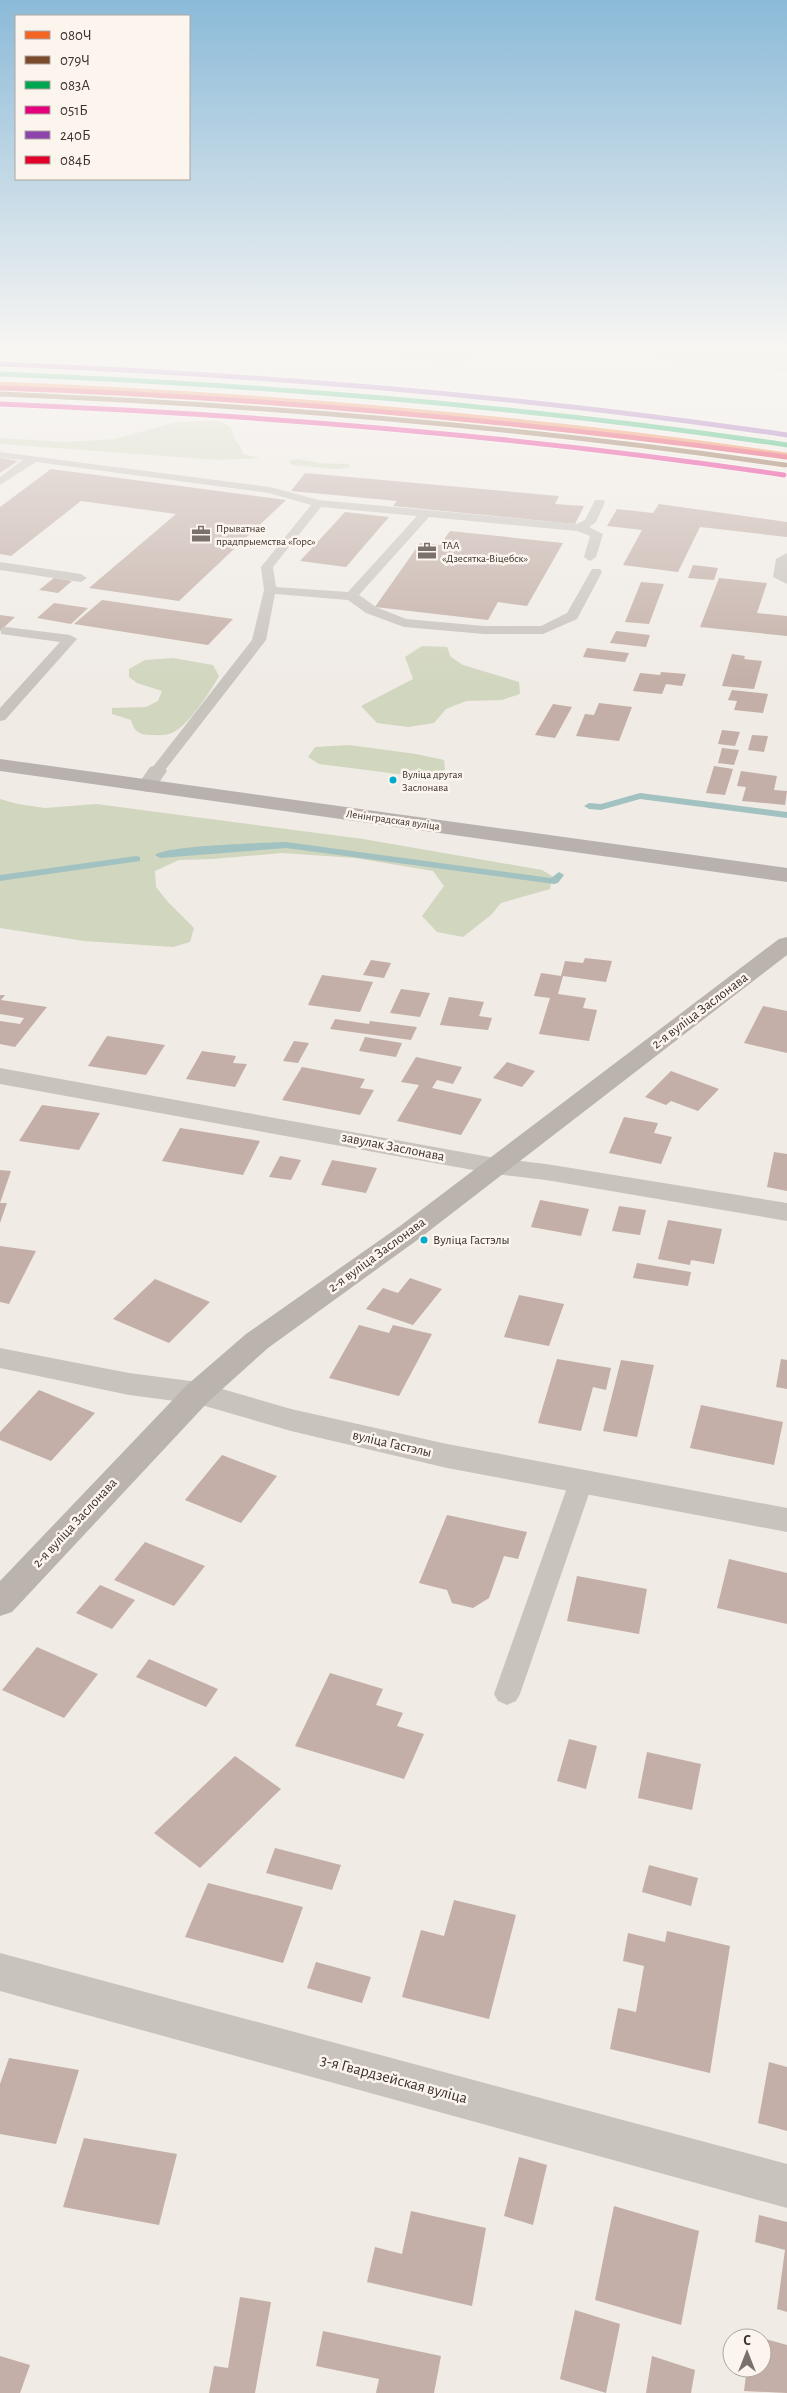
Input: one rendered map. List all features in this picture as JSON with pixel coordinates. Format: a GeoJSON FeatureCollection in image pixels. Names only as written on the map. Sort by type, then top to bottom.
{"type":"FeatureCollection","features":[{"type":"Feature","properties":{"kind":"main road","name":"Ленінградская вуліца"},"geometry":{"type":"LineString","coordinates":[[0,749],[152,778],[787,875]]}},
{"type":"Feature","properties":{"kind":"main road","name":"Ленінградская вуліца"},"geometry":{"type":"LineString","coordinates":[[0,765],[152,778],[787,857]]}},
{"type":"Feature","properties":{"kind":"main road","name":"2-я вуліца Заслонава"},"geometry":{"type":"LineString","coordinates":[[0,1603],[198,1393],[257,1341],[410,1232],[787,944]]}},
{"type":"Feature","properties":{"kind":"street","name":"завулак Заслонава"},"geometry":{"type":"LineString","coordinates":[[0,1076],[496,1166],[556,1173],[787,1212]]}},
{"type":"Feature","properties":{"kind":"street","name":"вуліца Гастэлы"},"geometry":{"type":"LineString","coordinates":[[0,1358],[129,1384],[198,1393],[311,1425],[447,1456],[787,1520]]}},
{"type":"Feature","properties":{"kind":"street","name":"3-я Гвардзейская вуліца"},"geometry":{"type":"LineString","coordinates":[[0,1972],[787,2186]]}},
{"type":"Feature","properties":{"kind":"lane"},"geometry":{"type":"LineString","coordinates":[[0,482],[30,461]]}},
{"type":"Feature","properties":{"kind":"lane"},"geometry":{"type":"LineString","coordinates":[[54,461],[270,490],[318,503],[579,528],[597,534],[590,557]]}},
{"type":"Feature","properties":{"kind":"lane"},"geometry":{"type":"LineString","coordinates":[[579,528],[590,522],[599,502]]}},
{"type":"Feature","properties":{"kind":"lane"},"geometry":{"type":"LineString","coordinates":[[152,778],[259,640],[270,590],[267,567],[318,503]]}},
{"type":"Feature","properties":{"kind":"lane"},"geometry":{"type":"LineString","coordinates":[[351,596],[424,514]]}},
{"type":"Feature","properties":{"kind":"lane"},"geometry":{"type":"LineString","coordinates":[[787,557],[782,559],[779,577],[787,580]]}},
{"type":"Feature","properties":{"kind":"lane"},"geometry":{"type":"LineString","coordinates":[[0,566],[81,578]]}},
{"type":"Feature","properties":{"kind":"lane"},"geometry":{"type":"LineString","coordinates":[[270,590],[351,596],[371,610],[404,623],[484,630],[543,630],[572,616],[596,572]]}},
{"type":"Feature","properties":{"kind":"lane"},"geometry":{"type":"LineString","coordinates":[[0,717],[70,639],[6,631]]}},
{"type":"Feature","properties":{"kind":"lane"},"geometry":{"type":"LineString","coordinates":[[506,1694],[581,1482]]}},
{"type":"Feature","properties":{"kind":"green space"},"geometry":{"type":"Polygon","coordinates":[[[289,461],[348,464],[351,467],[337,469],[292,465],[289,461]]]}},
{"type":"Feature","properties":{"kind":"green space"},"geometry":{"type":"Polygon","coordinates":[[[422,646],[447,647],[451,657],[463,665],[519,682],[520,694],[502,700],[466,701],[446,709],[434,723],[408,727],[377,723],[361,706],[413,679],[405,657],[422,646]]]}},
{"type":"Feature","properties":{"kind":"green space"},"geometry":{"type":"Polygon","coordinates":[[[173,658],[213,665],[219,676],[205,699],[179,729],[164,735],[142,734],[137,731],[131,720],[112,714],[112,708],[146,707],[158,701],[162,691],[137,683],[129,677],[129,669],[145,660],[173,658]]]}},
{"type":"Feature","properties":{"kind":"green space"},"geometry":{"type":"Polygon","coordinates":[[[349,745],[416,754],[444,760],[445,769],[437,776],[414,776],[319,764],[308,757],[315,747],[349,745]]]}},
{"type":"Feature","properties":{"kind":"green space"},"geometry":{"type":"Polygon","coordinates":[[[0,799],[45,808],[96,804],[363,839],[542,870],[552,876],[550,889],[501,903],[491,915],[463,937],[437,932],[422,916],[444,886],[433,871],[355,858],[282,853],[179,860],[155,871],[156,887],[194,928],[190,942],[173,947],[84,941],[0,928],[0,799]]]}},
{"type":"Feature","properties":{"kind":"building"},"geometry":{"type":"Polygon","coordinates":[[[0,461],[18,461],[0,473],[0,461]]]}},
{"type":"Feature","properties":{"kind":"building","name":"Прыватнае прадпрыемства «Горс»"},"geometry":{"type":"Polygon","coordinates":[[[51,469],[286,500],[179,601],[89,588],[176,514],[81,501],[11,556],[0,554],[0,507],[51,469]]]}},
{"type":"Feature","properties":{"kind":"building"},"geometry":{"type":"Polygon","coordinates":[[[305,473],[559,496],[555,504],[584,506],[575,524],[393,506],[397,501],[291,491],[305,473]]]}},
{"type":"Feature","properties":{"kind":"building"},"geometry":{"type":"Polygon","coordinates":[[[659,504],[787,522],[787,537],[700,527],[678,572],[623,565],[642,530],[607,526],[617,509],[653,513],[659,504]]]}},
{"type":"Feature","properties":{"kind":"building"},"geometry":{"type":"Polygon","coordinates":[[[345,512],[389,517],[346,567],[300,561],[345,512]]]}},
{"type":"Feature","properties":{"kind":"building"},"geometry":{"type":"Polygon","coordinates":[[[450,531],[563,543],[527,606],[498,602],[488,620],[375,607],[420,543],[440,545],[450,531]]]}},
{"type":"Feature","properties":{"kind":"building"},"geometry":{"type":"Polygon","coordinates":[[[693,565],[718,568],[714,580],[688,578],[693,565]]]}},
{"type":"Feature","properties":{"kind":"building"},"geometry":{"type":"Polygon","coordinates":[[[54,578],[72,581],[58,593],[39,590],[54,578]]]}},
{"type":"Feature","properties":{"kind":"building"},"geometry":{"type":"Polygon","coordinates":[[[719,578],[767,583],[757,613],[787,616],[787,636],[700,627],[719,578]]]}},
{"type":"Feature","properties":{"kind":"building"},"geometry":{"type":"Polygon","coordinates":[[[641,582],[664,584],[649,624],[625,622],[641,582]]]}},
{"type":"Feature","properties":{"kind":"building"},"geometry":{"type":"Polygon","coordinates":[[[102,600],[233,619],[208,645],[74,624],[102,600]]]}},
{"type":"Feature","properties":{"kind":"building"},"geometry":{"type":"Polygon","coordinates":[[[54,603],[88,608],[71,624],[37,618],[54,603]]]}},
{"type":"Feature","properties":{"kind":"building"},"geometry":{"type":"Polygon","coordinates":[[[0,615],[15,617],[0,631],[0,615]]]}},
{"type":"Feature","properties":{"kind":"building"},"geometry":{"type":"Polygon","coordinates":[[[616,631],[650,635],[646,647],[610,643],[616,631]]]}},
{"type":"Feature","properties":{"kind":"building"},"geometry":{"type":"Polygon","coordinates":[[[587,648],[629,653],[625,662],[583,657],[587,648]]]}},
{"type":"Feature","properties":{"kind":"building"},"geometry":{"type":"Polygon","coordinates":[[[732,654],[745,656],[744,659],[762,661],[754,689],[722,686],[732,654]]]}},
{"type":"Feature","properties":{"kind":"building"},"geometry":{"type":"Polygon","coordinates":[[[661,672],[686,674],[682,686],[666,684],[662,694],[633,691],[640,673],[660,675],[661,672]]]}},
{"type":"Feature","properties":{"kind":"building"},"geometry":{"type":"Polygon","coordinates":[[[732,690],[768,694],[763,713],[734,710],[737,701],[728,700],[732,690]]]}},
{"type":"Feature","properties":{"kind":"building"},"geometry":{"type":"Polygon","coordinates":[[[599,703],[632,707],[619,741],[576,736],[585,714],[594,715],[599,703]]]}},
{"type":"Feature","properties":{"kind":"building"},"geometry":{"type":"Polygon","coordinates":[[[553,704],[572,707],[555,738],[535,735],[553,704]]]}},
{"type":"Feature","properties":{"kind":"building"},"geometry":{"type":"Polygon","coordinates":[[[722,730],[740,732],[735,746],[718,744],[722,730]]]}},
{"type":"Feature","properties":{"kind":"building"},"geometry":{"type":"Polygon","coordinates":[[[752,735],[768,736],[764,752],[748,750],[752,735]]]}},
{"type":"Feature","properties":{"kind":"building"},"geometry":{"type":"Polygon","coordinates":[[[722,748],[739,750],[734,765],[718,763],[722,748]]]}},
{"type":"Feature","properties":{"kind":"building"},"geometry":{"type":"Polygon","coordinates":[[[714,766],[733,769],[725,795],[706,793],[714,766]]]}},
{"type":"Feature","properties":{"kind":"building"},"geometry":{"type":"Polygon","coordinates":[[[741,771],[777,776],[774,790],[787,791],[785,805],[742,801],[746,787],[737,786],[741,771]]]}},
{"type":"Feature","properties":{"kind":"building"},"geometry":{"type":"Polygon","coordinates":[[[585,958],[612,961],[606,982],[563,976],[558,994],[586,998],[583,1008],[597,1010],[589,1041],[539,1034],[550,998],[534,996],[541,973],[561,976],[565,961],[583,963],[585,958]]]}},
{"type":"Feature","properties":{"kind":"building"},"geometry":{"type":"Polygon","coordinates":[[[371,960],[391,963],[384,978],[363,975],[371,960]]]}},
{"type":"Feature","properties":{"kind":"building"},"geometry":{"type":"Polygon","coordinates":[[[322,975],[373,982],[360,1012],[308,1005],[322,975]]]}},
{"type":"Feature","properties":{"kind":"building"},"geometry":{"type":"Polygon","coordinates":[[[401,989],[430,993],[420,1017],[390,1013],[401,989]]]}},
{"type":"Feature","properties":{"kind":"building"},"geometry":{"type":"Polygon","coordinates":[[[0,995],[5,995],[1,1000],[47,1007],[15,1047],[0,1044],[0,1021],[20,1024],[24,1018],[0,1014],[0,995]]]}},
{"type":"Feature","properties":{"kind":"building"},"geometry":{"type":"Polygon","coordinates":[[[449,997],[484,1002],[479,1016],[492,1018],[488,1030],[440,1025],[449,997]]]}},
{"type":"Feature","properties":{"kind":"building"},"geometry":{"type":"Polygon","coordinates":[[[763,1006],[787,1011],[787,1053],[744,1043],[763,1006]]]}},
{"type":"Feature","properties":{"kind":"building"},"geometry":{"type":"Polygon","coordinates":[[[335,1019],[369,1024],[370,1021],[417,1027],[411,1040],[330,1029],[335,1019]]]}},
{"type":"Feature","properties":{"kind":"building"},"geometry":{"type":"Polygon","coordinates":[[[107,1036],[165,1045],[146,1075],[88,1066],[107,1036]]]}},
{"type":"Feature","properties":{"kind":"building"},"geometry":{"type":"Polygon","coordinates":[[[365,1037],[402,1043],[396,1057],[359,1051],[365,1037]]]}},
{"type":"Feature","properties":{"kind":"building"},"geometry":{"type":"Polygon","coordinates":[[[294,1041],[309,1043],[298,1063],[283,1061],[294,1041]]]}},
{"type":"Feature","properties":{"kind":"building"},"geometry":{"type":"Polygon","coordinates":[[[202,1051],[236,1056],[233,1063],[247,1064],[235,1087],[186,1079],[202,1051]]]}},
{"type":"Feature","properties":{"kind":"building"},"geometry":{"type":"Polygon","coordinates":[[[416,1057],[462,1067],[453,1084],[437,1080],[432,1088],[482,1099],[461,1135],[397,1121],[419,1085],[401,1082],[416,1057]]]}},
{"type":"Feature","properties":{"kind":"building"},"geometry":{"type":"Polygon","coordinates":[[[507,1062],[535,1071],[522,1087],[493,1078],[507,1062]]]}},
{"type":"Feature","properties":{"kind":"building"},"geometry":{"type":"Polygon","coordinates":[[[302,1067],[365,1079],[360,1088],[374,1090],[360,1115],[282,1100],[302,1067]]]}},
{"type":"Feature","properties":{"kind":"building"},"geometry":{"type":"Polygon","coordinates":[[[671,1071],[719,1089],[698,1111],[671,1101],[666,1105],[645,1097],[671,1071]]]}},
{"type":"Feature","properties":{"kind":"building"},"geometry":{"type":"Polygon","coordinates":[[[42,1105],[100,1113],[79,1150],[19,1141],[42,1105]]]}},
{"type":"Feature","properties":{"kind":"building"},"geometry":{"type":"Polygon","coordinates":[[[624,1117],[658,1123],[654,1133],[672,1137],[661,1164],[609,1153],[624,1117]]]}},
{"type":"Feature","properties":{"kind":"building"},"geometry":{"type":"Polygon","coordinates":[[[180,1128],[260,1141],[243,1175],[162,1161],[180,1128]]]}},
{"type":"Feature","properties":{"kind":"building"},"geometry":{"type":"Polygon","coordinates":[[[774,1152],[787,1154],[787,1191],[767,1187],[774,1152]]]}},
{"type":"Feature","properties":{"kind":"building"},"geometry":{"type":"Polygon","coordinates":[[[280,1156],[301,1160],[291,1180],[269,1177],[280,1156]]]}},
{"type":"Feature","properties":{"kind":"building"},"geometry":{"type":"Polygon","coordinates":[[[332,1160],[377,1168],[366,1193],[321,1185],[332,1160]]]}},
{"type":"Feature","properties":{"kind":"building"},"geometry":{"type":"Polygon","coordinates":[[[0,1170],[11,1171],[0,1203],[0,1170]]]}},
{"type":"Feature","properties":{"kind":"building"},"geometry":{"type":"Polygon","coordinates":[[[540,1200],[589,1209],[581,1236],[531,1227],[540,1200]]]}},
{"type":"Feature","properties":{"kind":"building"},"geometry":{"type":"Polygon","coordinates":[[[0,1203],[7,1203],[0,1223],[0,1203]]]}},
{"type":"Feature","properties":{"kind":"building"},"geometry":{"type":"Polygon","coordinates":[[[619,1206],[646,1210],[640,1235],[612,1231],[619,1206]]]}},
{"type":"Feature","properties":{"kind":"building"},"geometry":{"type":"Polygon","coordinates":[[[668,1220],[722,1229],[714,1264],[691,1260],[690,1265],[658,1259],[668,1220]]]}},
{"type":"Feature","properties":{"kind":"building"},"geometry":{"type":"Polygon","coordinates":[[[0,1246],[36,1251],[9,1304],[0,1302],[0,1246]]]}},
{"type":"Feature","properties":{"kind":"building"},"geometry":{"type":"Polygon","coordinates":[[[637,1263],[691,1272],[688,1286],[633,1278],[637,1263]]]}},
{"type":"Feature","properties":{"kind":"building"},"geometry":{"type":"Polygon","coordinates":[[[410,1278],[442,1289],[413,1325],[366,1309],[383,1288],[398,1293],[410,1278]]]}},
{"type":"Feature","properties":{"kind":"building"},"geometry":{"type":"Polygon","coordinates":[[[155,1279],[210,1302],[169,1343],[113,1319],[155,1279]]]}},
{"type":"Feature","properties":{"kind":"building"},"geometry":{"type":"Polygon","coordinates":[[[519,1295],[564,1304],[549,1346],[504,1337],[519,1295]]]}},
{"type":"Feature","properties":{"kind":"building"},"geometry":{"type":"Polygon","coordinates":[[[359,1325],[389,1333],[393,1325],[432,1334],[399,1396],[329,1378],[359,1325]]]}},
{"type":"Feature","properties":{"kind":"building"},"geometry":{"type":"Polygon","coordinates":[[[557,1359],[611,1368],[606,1390],[593,1387],[581,1431],[538,1423],[557,1359]]]}},
{"type":"Feature","properties":{"kind":"building"},"geometry":{"type":"Polygon","coordinates":[[[781,1359],[787,1360],[787,1389],[776,1387],[781,1359]]]}},
{"type":"Feature","properties":{"kind":"building"},"geometry":{"type":"Polygon","coordinates":[[[621,1360],[654,1365],[637,1437],[603,1431],[621,1360]]]}},
{"type":"Feature","properties":{"kind":"building"},"geometry":{"type":"Polygon","coordinates":[[[39,1390],[95,1413],[51,1461],[0,1440],[0,1432],[39,1390]]]}},
{"type":"Feature","properties":{"kind":"building"},"geometry":{"type":"Polygon","coordinates":[[[701,1405],[783,1422],[774,1465],[690,1448],[701,1405]]]}},
{"type":"Feature","properties":{"kind":"building"},"geometry":{"type":"Polygon","coordinates":[[[222,1455],[277,1476],[241,1523],[185,1500],[222,1455]]]}},
{"type":"Feature","properties":{"kind":"building"},"geometry":{"type":"Polygon","coordinates":[[[447,1515],[527,1532],[518,1559],[504,1556],[489,1598],[473,1608],[452,1603],[447,1590],[419,1583],[447,1515]]]}},
{"type":"Feature","properties":{"kind":"building"},"geometry":{"type":"Polygon","coordinates":[[[145,1542],[205,1566],[174,1606],[114,1580],[145,1542]]]}},
{"type":"Feature","properties":{"kind":"building"},"geometry":{"type":"Polygon","coordinates":[[[729,1559],[787,1573],[787,1624],[717,1608],[729,1559]]]}},
{"type":"Feature","properties":{"kind":"building"},"geometry":{"type":"Polygon","coordinates":[[[577,1576],[647,1589],[639,1634],[567,1621],[577,1576]]]}},
{"type":"Feature","properties":{"kind":"building"},"geometry":{"type":"Polygon","coordinates":[[[100,1585],[135,1600],[112,1629],[76,1613],[100,1585]]]}},
{"type":"Feature","properties":{"kind":"building"},"geometry":{"type":"Polygon","coordinates":[[[37,1647],[98,1674],[64,1718],[2,1690],[37,1647]]]}},
{"type":"Feature","properties":{"kind":"building"},"geometry":{"type":"Polygon","coordinates":[[[149,1659],[218,1689],[206,1707],[136,1677],[149,1659]]]}},
{"type":"Feature","properties":{"kind":"building"},"geometry":{"type":"Polygon","coordinates":[[[330,1673],[383,1689],[376,1705],[403,1713],[397,1726],[424,1734],[404,1779],[295,1746],[330,1673]]]}},
{"type":"Feature","properties":{"kind":"building"},"geometry":{"type":"Polygon","coordinates":[[[569,1739],[597,1746],[586,1789],[557,1781],[569,1739]]]}},
{"type":"Feature","properties":{"kind":"building"},"geometry":{"type":"Polygon","coordinates":[[[647,1752],[701,1764],[692,1810],[638,1798],[647,1752]]]}},
{"type":"Feature","properties":{"kind":"building"},"geometry":{"type":"Polygon","coordinates":[[[235,1756],[281,1789],[200,1868],[154,1833],[235,1756]]]}},
{"type":"Feature","properties":{"kind":"building"},"geometry":{"type":"Polygon","coordinates":[[[275,1848],[341,1865],[332,1890],[266,1873],[275,1848]]]}},
{"type":"Feature","properties":{"kind":"building"},"geometry":{"type":"Polygon","coordinates":[[[649,1865],[698,1878],[691,1906],[642,1892],[649,1865]]]}},
{"type":"Feature","properties":{"kind":"building"},"geometry":{"type":"Polygon","coordinates":[[[208,1883],[303,1907],[283,1963],[185,1937],[208,1883]]]}},
{"type":"Feature","properties":{"kind":"building"},"geometry":{"type":"Polygon","coordinates":[[[454,1900],[516,1915],[489,2019],[402,1997],[421,1930],[444,1936],[454,1900]]]}},
{"type":"Feature","properties":{"kind":"building"},"geometry":{"type":"Polygon","coordinates":[[[667,1931],[730,1946],[710,2073],[610,2049],[618,2008],[636,2012],[644,1966],[623,1961],[628,1933],[665,1942],[667,1931]]]}},
{"type":"Feature","properties":{"kind":"building"},"geometry":{"type":"Polygon","coordinates":[[[316,1962],[371,1977],[362,2003],[307,1988],[316,1962]]]}},
{"type":"Feature","properties":{"kind":"building"},"geometry":{"type":"Polygon","coordinates":[[[9,2058],[79,2070],[56,2144],[0,2134],[0,2084],[9,2058]]]}},
{"type":"Feature","properties":{"kind":"building"},"geometry":{"type":"Polygon","coordinates":[[[769,2062],[787,2067],[787,2131],[758,2123],[769,2062]]]}},
{"type":"Feature","properties":{"kind":"building"},"geometry":{"type":"Polygon","coordinates":[[[84,2138],[177,2154],[159,2225],[63,2207],[84,2138]]]}},
{"type":"Feature","properties":{"kind":"building"},"geometry":{"type":"Polygon","coordinates":[[[519,2157],[547,2165],[533,2225],[504,2216],[519,2157]]]}},
{"type":"Feature","properties":{"kind":"building"},"geometry":{"type":"Polygon","coordinates":[[[614,2206],[699,2231],[681,2325],[595,2300],[614,2206]]]}},
{"type":"Feature","properties":{"kind":"building"},"geometry":{"type":"Polygon","coordinates":[[[411,2211],[486,2228],[472,2306],[367,2282],[375,2247],[402,2254],[411,2211]]]}},
{"type":"Feature","properties":{"kind":"building"},"geometry":{"type":"Polygon","coordinates":[[[759,2215],[787,2222],[787,2312],[777,2309],[785,2250],[755,2242],[759,2215]]]}},
{"type":"Feature","properties":{"kind":"building"},"geometry":{"type":"Polygon","coordinates":[[[240,2297],[271,2302],[255,2393],[209,2393],[214,2366],[228,2368],[240,2297]]]}},
{"type":"Feature","properties":{"kind":"building"},"geometry":{"type":"Polygon","coordinates":[[[575,2310],[620,2324],[606,2393],[560,2379],[575,2310]]]}},
{"type":"Feature","properties":{"kind":"building"},"geometry":{"type":"Polygon","coordinates":[[[323,2331],[441,2356],[434,2393],[376,2393],[379,2379],[316,2366],[323,2331]]]}},
{"type":"Feature","properties":{"kind":"building"},"geometry":{"type":"Polygon","coordinates":[[[772,2341],[787,2345],[787,2393],[744,2391],[746,2378],[772,2378],[772,2341]]]}},
{"type":"Feature","properties":{"kind":"building"},"geometry":{"type":"Polygon","coordinates":[[[0,2356],[30,2365],[20,2393],[0,2393],[0,2356]]]}},
{"type":"Feature","properties":{"kind":"building"},"geometry":{"type":"Polygon","coordinates":[[[652,2356],[695,2370],[691,2393],[646,2393],[652,2356]]]}},
{"type":"Feature","properties":{"kind":"waterway"},"geometry":{"type":"LineString","coordinates":[[589,806],[601,807],[640,796],[787,815]]}},
{"type":"Feature","properties":{"kind":"waterway"},"geometry":{"type":"LineString","coordinates":[[160,855],[191,851],[286,845],[554,881],[559,875]]}},
{"type":"Feature","properties":{"kind":"waterway"},"geometry":{"type":"LineString","coordinates":[[0,878],[136,859]]}},
{"type":"Feature","properties":{"kind":"transit line","name":"051Б"},"geometry":{"type":"LineString","coordinates":[[684,461],[784,475]]}},
{"type":"Feature","properties":{"kind":"transit line","name":"079Ч"},"geometry":{"type":"LineString","coordinates":[[755,461],[785,465]]}},
{"type":"Feature","properties":{"kind":"place","name":"Прыватнае прадпрыемства «Горс»"},"geometry":{"type":"Point","coordinates":[201,534]}},
{"type":"Feature","properties":{"kind":"place","name":"ТАА «Дзесятка-Віцебск»"},"geometry":{"type":"Point","coordinates":[427,551]}},
{"type":"Feature","properties":{"kind":"place","name":"Вуліца другая Заслонава"},"geometry":{"type":"Point","coordinates":[393,780]}},
{"type":"Feature","properties":{"kind":"place","name":"Вуліца Гастэлы"},"geometry":{"type":"Point","coordinates":[424,1240]}}]}
